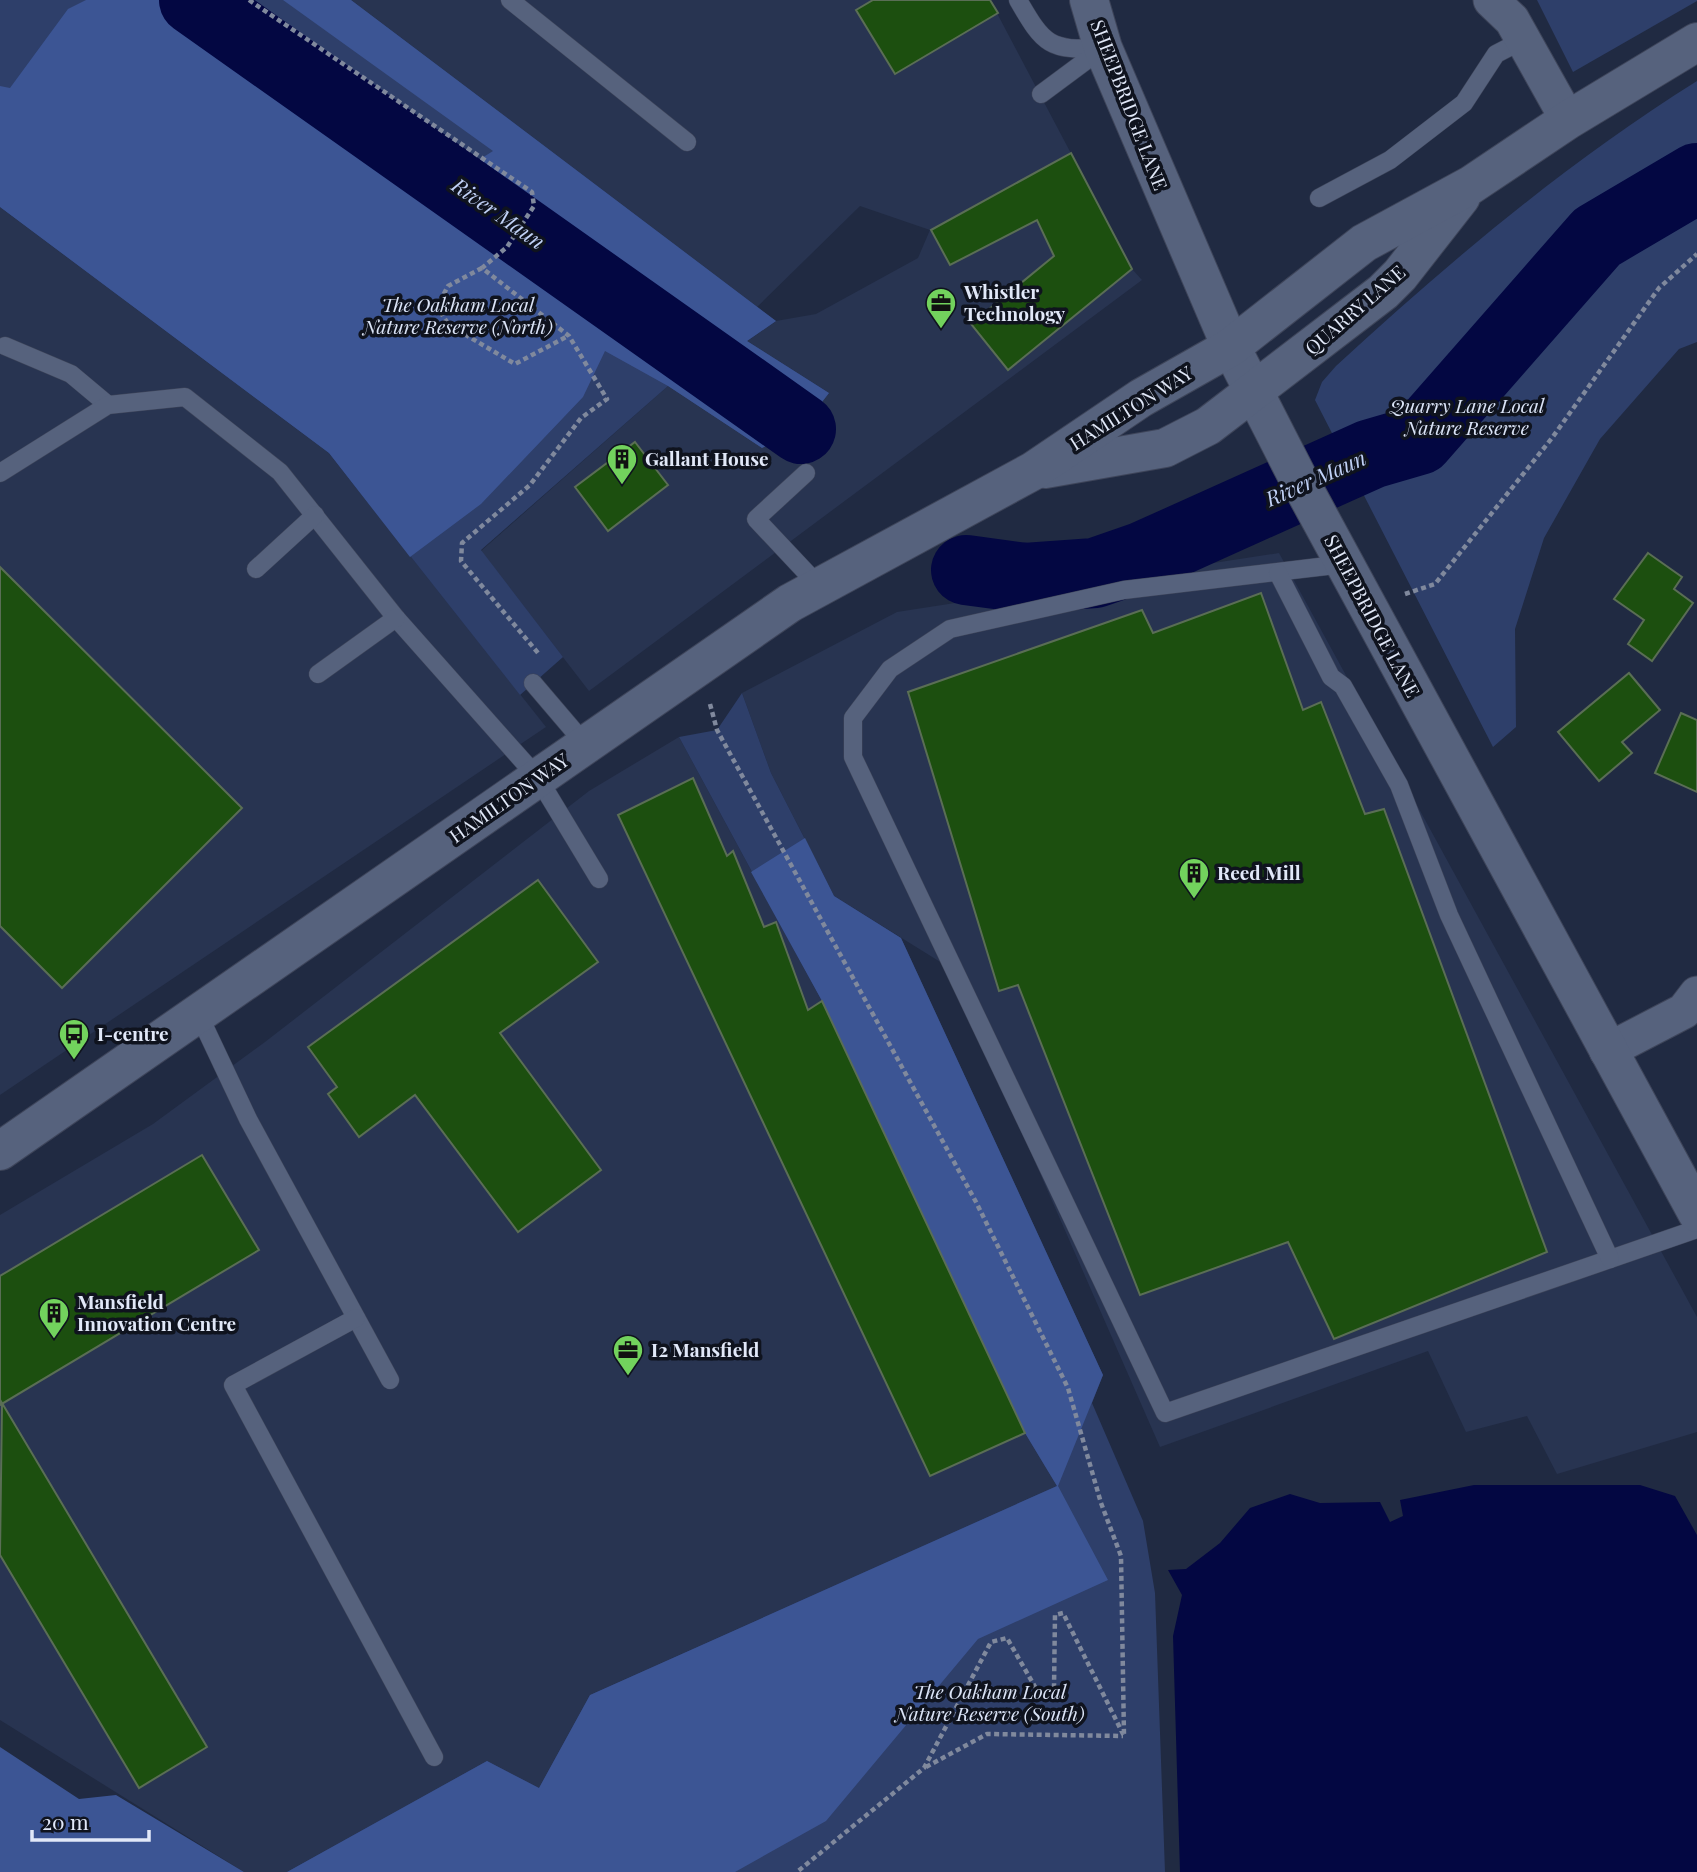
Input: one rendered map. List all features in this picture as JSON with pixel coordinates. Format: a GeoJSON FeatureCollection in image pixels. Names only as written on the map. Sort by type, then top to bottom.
{"type":"FeatureCollection","features":[{"type":"Feature","properties":{"kind":"street","name":"SHEEPBRIDGE LANE"},"geometry":{"type":"LineString","coordinates":[[1089,0],[1103,48],[1231,347],[1254,394],[1366,606],[1697,1213]]}},
{"type":"Feature","properties":{"kind":"street"},"geometry":{"type":"LineString","coordinates":[[1491,0],[1512,20],[1569,120]]}},
{"type":"Feature","properties":{"kind":"street","name":"QUARRY LANE"},"geometry":{"type":"LineString","coordinates":[[1231,347],[1364,243],[1471,185],[1569,120],[1697,41]]}},
{"type":"Feature","properties":{"kind":"street","name":"QUARRY LANE"},"geometry":{"type":"LineString","coordinates":[[1254,394],[1400,275],[1471,185]]}},
{"type":"Feature","properties":{"kind":"street","name":"HAMILTON WAY"},"geometry":{"type":"LineString","coordinates":[[0,1151],[818,585],[1033,471],[1141,398],[1231,347]]}},
{"type":"Feature","properties":{"kind":"street","name":"HAMILTON WAY"},"geometry":{"type":"LineString","coordinates":[[1033,471],[1165,448],[1208,426],[1254,394]]}},
{"type":"Feature","properties":{"kind":"street"},"geometry":{"type":"LineString","coordinates":[[1607,1051],[1685,1011],[1697,994]]}},
{"type":"Feature","properties":{"kind":"lane"},"geometry":{"type":"LineString","coordinates":[[510,0],[687,142]]}},
{"type":"Feature","properties":{"kind":"lane"},"geometry":{"type":"LineString","coordinates":[[1018,0],[1039,36],[1067,50],[1103,48]]}},
{"type":"Feature","properties":{"kind":"lane"},"geometry":{"type":"LineString","coordinates":[[1319,198],[1390,160],[1464,103],[1496,54],[1523,40]]}},
{"type":"Feature","properties":{"kind":"lane"},"geometry":{"type":"LineString","coordinates":[[1041,94],[1103,48]]}},
{"type":"Feature","properties":{"kind":"lane"},"geometry":{"type":"LineString","coordinates":[[5,346],[71,374],[108,405]]}},
{"type":"Feature","properties":{"kind":"lane"},"geometry":{"type":"LineString","coordinates":[[0,473],[108,405],[185,397],[280,472],[396,618],[538,778],[599,879]]}},
{"type":"Feature","properties":{"kind":"lane"},"geometry":{"type":"LineString","coordinates":[[806,473],[756,519],[818,585]]}},
{"type":"Feature","properties":{"kind":"lane"},"geometry":{"type":"LineString","coordinates":[[256,569],[315,515]]}},
{"type":"Feature","properties":{"kind":"lane"},"geometry":{"type":"LineString","coordinates":[[1344,564],[1124,590],[950,629],[890,669],[853,718],[853,757],[1165,1413],[1697,1230]]}},
{"type":"Feature","properties":{"kind":"lane"},"geometry":{"type":"LineString","coordinates":[[1278,573],[1331,677],[1343,686],[1399,785],[1449,915],[1610,1259]]}},
{"type":"Feature","properties":{"kind":"lane"},"geometry":{"type":"LineString","coordinates":[[318,674],[396,618]]}},
{"type":"Feature","properties":{"kind":"lane"},"geometry":{"type":"LineString","coordinates":[[533,683],[585,744]]}},
{"type":"Feature","properties":{"kind":"lane"},"geometry":{"type":"LineString","coordinates":[[198,1013],[248,1119],[390,1381]]}},
{"type":"Feature","properties":{"kind":"lane"},"geometry":{"type":"LineString","coordinates":[[356,1318],[233,1385],[434,1757]]}},
{"type":"Feature","properties":{"kind":"path"},"geometry":{"type":"LineString","coordinates":[[249,0],[532,192],[534,206],[514,236],[482,268],[448,286],[437,307],[449,325],[515,363],[569,336]]}},
{"type":"Feature","properties":{"kind":"path"},"geometry":{"type":"LineString","coordinates":[[1366,606],[1436,584],[1552,438],[1659,288],[1697,254]]}},
{"type":"Feature","properties":{"kind":"path"},"geometry":{"type":"LineString","coordinates":[[482,268],[569,336],[607,399],[581,418],[530,485],[462,543],[461,561],[541,657]]}},
{"type":"Feature","properties":{"kind":"path"},"geometry":{"type":"LineString","coordinates":[[700,666],[717,730],[976,1202],[1068,1388],[1101,1503],[1121,1556],[1124,1736]]}},
{"type":"Feature","properties":{"kind":"path"},"geometry":{"type":"LineString","coordinates":[[923,1768],[991,1642],[1007,1638],[1038,1692],[1054,1688],[1055,1615],[1063,1613],[1124,1736]]}},
{"type":"Feature","properties":{"kind":"path"},"geometry":{"type":"LineString","coordinates":[[797,1872],[923,1768],[987,1734],[1124,1736]]}},
{"type":"Feature","properties":{"kind":"shaded area"},"geometry":{"type":"Polygon","coordinates":[[[351,0],[990,0],[1132,269],[1142,280],[589,691],[481,551],[668,386],[762,448],[829,393],[747,341],[776,321],[816,314],[918,258],[930,230],[860,206],[757,307],[351,0]]]}},
{"type":"Feature","properties":{"kind":"shaded area"},"geometry":{"type":"Polygon","coordinates":[[[0,207],[329,453],[546,727],[0,1095],[0,207]]]}},
{"type":"Feature","properties":{"kind":"shaded area"},"geometry":{"type":"Polygon","coordinates":[[[1279,553],[1697,1317],[1697,1432],[1557,1474],[1527,1416],[1466,1432],[1428,1351],[1160,1447],[950,968],[834,896],[771,773],[742,693],[897,612],[1279,553]]]}},
{"type":"Feature","properties":{"kind":"shaded area"},"geometry":{"type":"Polygon","coordinates":[[[679,737],[822,1001],[1025,1433],[1058,1486],[590,1695],[539,1788],[487,1762],[287,1872],[244,1872],[0,1720],[0,1215],[153,1124],[265,1042],[589,791],[679,737]]]}},
{"type":"Feature","properties":{"kind":"shaded area"},"geometry":{"type":"Polygon","coordinates":[[[1474,1485],[1640,1485],[1675,1496],[1697,1535],[1697,1872],[1180,1872],[1173,1636],[1182,1595],[1168,1570],[1186,1569],[1220,1543],[1250,1508],[1290,1494],[1320,1503],[1380,1502],[1390,1522],[1403,1516],[1400,1500],[1474,1485]]]}},
{"type":"Feature","properties":{"kind":"green space","name":"The Oakham Local Nature Reserve (North)"},"geometry":{"type":"Polygon","coordinates":[[[0,0],[351,0],[776,321],[747,341],[829,393],[801,429],[762,448],[668,386],[481,550],[563,657],[520,695],[329,453],[0,207],[0,0]]]}},
{"type":"Feature","properties":{"kind":"green space","name":"The Oakham Local Nature Reserve (North)"},"geometry":{"type":"Polygon","coordinates":[[[86,0],[166,0],[428,175],[458,173],[493,151],[283,0],[351,0],[776,321],[747,341],[829,393],[801,429],[762,448],[668,386],[605,351],[583,397],[481,504],[410,557],[329,453],[0,207],[0,86],[10,88],[68,9],[86,0]]]}},
{"type":"Feature","properties":{"kind":"green space"},"geometry":{"type":"Polygon","coordinates":[[[1537,0],[1697,0],[1697,1],[1573,72],[1537,0]]]}},
{"type":"Feature","properties":{"kind":"green space","name":"Quarry Lane Local Nature Reserve"},"geometry":{"type":"Polygon","coordinates":[[[1697,81],[1697,342],[1679,349],[1600,439],[1544,538],[1515,629],[1516,727],[1493,747],[1315,400],[1322,382],[1336,366],[1465,252],[1601,146],[1697,81]]]}},
{"type":"Feature","properties":{"kind":"green space","name":"The Oakham Local Nature Reserve (South)"},"geometry":{"type":"Polygon","coordinates":[[[742,693],[771,773],[834,896],[901,938],[1103,1375],[1092,1403],[1143,1521],[1155,1593],[1165,1872],[287,1872],[487,1761],[539,1788],[590,1695],[1057,1486],[1025,1433],[822,1001],[679,737],[717,730],[742,693]]]}},
{"type":"Feature","properties":{"kind":"green space","name":"The Oakham Local Nature Reserve (South)"},"geometry":{"type":"Polygon","coordinates":[[[805,838],[834,896],[901,938],[1103,1375],[1058,1486],[1108,1580],[978,1639],[826,1821],[735,1872],[287,1872],[487,1761],[539,1788],[590,1695],[1057,1486],[1025,1433],[822,1001],[751,872],[805,838]]]}},
{"type":"Feature","properties":{"kind":"green space"},"geometry":{"type":"Polygon","coordinates":[[[0,1747],[79,1799],[116,1795],[244,1872],[0,1872],[0,1747]]]}},
{"type":"Feature","properties":{"kind":"building"},"geometry":{"type":"Polygon","coordinates":[[[873,0],[990,0],[998,13],[895,74],[856,10],[873,0]]]}},
{"type":"Feature","properties":{"kind":"building"},"geometry":{"type":"Polygon","coordinates":[[[1071,153],[1132,269],[1008,370],[971,324],[1054,256],[1037,220],[950,265],[931,230],[1071,153]]]}},
{"type":"Feature","properties":{"kind":"building","name":"Gallant House"},"geometry":{"type":"Polygon","coordinates":[[[635,442],[668,485],[608,531],[575,487],[635,442]]]}},
{"type":"Feature","properties":{"kind":"building"},"geometry":{"type":"Polygon","coordinates":[[[1648,553],[1682,577],[1674,589],[1693,603],[1652,661],[1628,644],[1644,620],[1614,599],[1648,553]]]}},
{"type":"Feature","properties":{"kind":"building"},"geometry":{"type":"Polygon","coordinates":[[[0,567],[242,808],[62,988],[0,926],[0,567]]]}},
{"type":"Feature","properties":{"kind":"building","name":"Reed Mill"},"geometry":{"type":"Polygon","coordinates":[[[1261,593],[1303,710],[1321,702],[1365,814],[1384,809],[1547,1252],[1334,1339],[1288,1242],[1140,1295],[1018,985],[999,991],[908,692],[1142,610],[1153,633],[1261,593]]]}},
{"type":"Feature","properties":{"kind":"building"},"geometry":{"type":"Polygon","coordinates":[[[1629,673],[1660,710],[1622,742],[1632,753],[1599,781],[1558,732],[1629,673]]]}},
{"type":"Feature","properties":{"kind":"building"},"geometry":{"type":"Polygon","coordinates":[[[1681,713],[1697,720],[1697,792],[1655,773],[1681,713]]]}},
{"type":"Feature","properties":{"kind":"building"},"geometry":{"type":"Polygon","coordinates":[[[693,778],[727,856],[733,851],[764,927],[776,922],[808,1010],[822,1001],[1025,1433],[930,1476],[618,815],[693,778]]]}},
{"type":"Feature","properties":{"kind":"building"},"geometry":{"type":"Polygon","coordinates":[[[538,880],[598,962],[500,1033],[601,1170],[518,1232],[415,1095],[359,1137],[328,1094],[337,1087],[308,1047],[538,880]]]}},
{"type":"Feature","properties":{"kind":"building","name":"Mansfield Innovation Centre"},"geometry":{"type":"Polygon","coordinates":[[[202,1155],[259,1250],[0,1405],[0,1276],[202,1155]]]}},
{"type":"Feature","properties":{"kind":"building"},"geometry":{"type":"Polygon","coordinates":[[[2,1403],[207,1747],[139,1788],[0,1555],[2,1403]]]}},
{"type":"Feature","properties":{"kind":"waterway","name":"River Maun"},"geometry":{"type":"LineString","coordinates":[[194,0],[801,429]]}},
{"type":"Feature","properties":{"kind":"waterway","name":"River Maun"},"geometry":{"type":"LineString","coordinates":[[966,570],[1025,578],[1095,573],[1144,556],[1371,454],[1419,440],[1597,237],[1697,178]]}},
{"type":"Feature","properties":{"kind":"place","name":"Whistler Technology"},"geometry":{"type":"Point","coordinates":[941,330]}},
{"type":"Feature","properties":{"kind":"place","name":"Gallant House"},"geometry":{"type":"Point","coordinates":[622,486]}},
{"type":"Feature","properties":{"kind":"place","name":"Reed Mill"},"geometry":{"type":"Point","coordinates":[1194,900]}},
{"type":"Feature","properties":{"kind":"place","name":"I-centre"},"geometry":{"type":"Point","coordinates":[74,1061]}},
{"type":"Feature","properties":{"kind":"place","name":"Mansfield Innovation Centre"},"geometry":{"type":"Point","coordinates":[54,1340]}},
{"type":"Feature","properties":{"kind":"place","name":"I2 Mansfield"},"geometry":{"type":"Point","coordinates":[628,1377]}}]}
